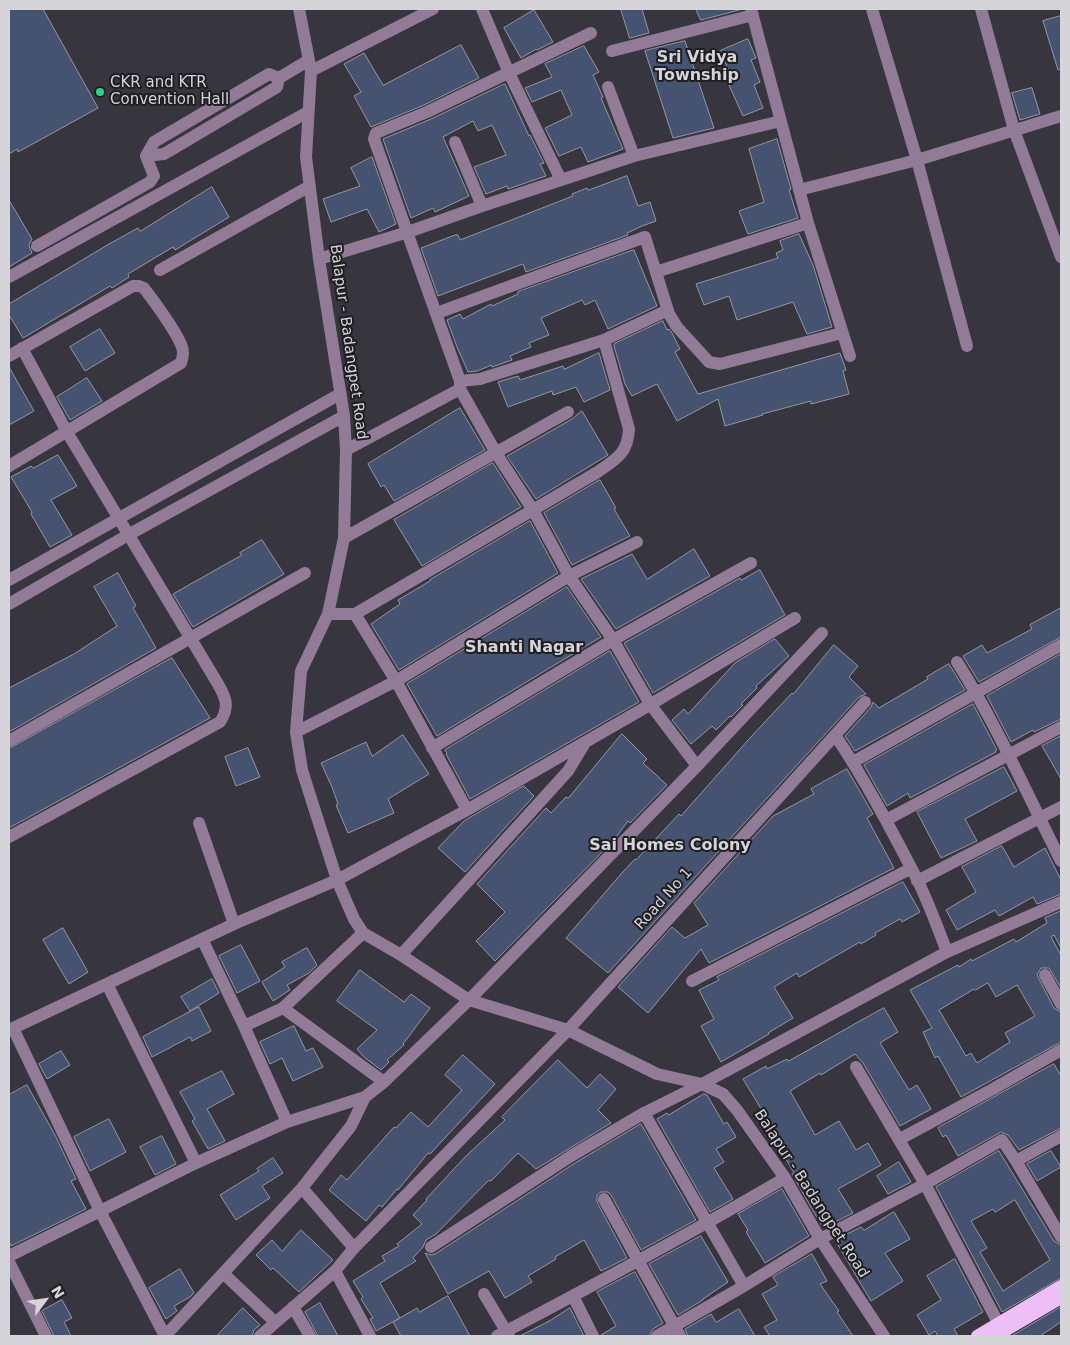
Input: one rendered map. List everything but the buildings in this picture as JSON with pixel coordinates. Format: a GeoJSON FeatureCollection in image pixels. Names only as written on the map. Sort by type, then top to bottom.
{"type":"FeatureCollection","features":[{"type":"Feature","properties":{"kind":"main road"},"geometry":{"type":"LineString","coordinates":[[999,1331],[1061,1286]]}},
{"type":"Feature","properties":{"kind":"main road"},"geometry":{"type":"LineString","coordinates":[[978,1336],[999,1331],[1061,1298]]}},
{"type":"Feature","properties":{"kind":"street","name":"Balapur - Badangpet Road"},"geometry":{"type":"LineString","coordinates":[[299,9],[310,66],[306,157],[319,260],[344,416],[346,450],[344,538],[328,614],[301,671],[296,732],[302,770],[337,880],[354,919],[363,933],[401,954],[470,1000],[568,1030],[657,1074],[702,1084],[724,1094],[738,1110],[785,1178],[820,1239],[884,1336]]}},
{"type":"Feature","properties":{"kind":"street"},"geometry":{"type":"LineString","coordinates":[[37,246],[150,182],[154,176],[146,156],[154,142],[269,74],[279,78],[310,66],[433,9]]}},
{"type":"Feature","properties":{"kind":"street"},"geometry":{"type":"LineString","coordinates":[[482,9],[508,73],[561,180]]}},
{"type":"Feature","properties":{"kind":"street"},"geometry":{"type":"LineString","coordinates":[[872,9],[917,160],[967,346]]}},
{"type":"Feature","properties":{"kind":"street"},"geometry":{"type":"LineString","coordinates":[[981,9],[1014,130],[1061,258]]}},
{"type":"Feature","properties":{"kind":"street"},"geometry":{"type":"LineString","coordinates":[[612,51],[752,12],[808,223],[850,356]]}},
{"type":"Feature","properties":{"kind":"street"},"geometry":{"type":"LineString","coordinates":[[591,33],[374,135],[374,139],[437,313],[460,385],[496,453],[532,510],[569,576],[613,640],[650,704],[697,766]]}},
{"type":"Feature","properties":{"kind":"street"},"geometry":{"type":"LineString","coordinates":[[608,87],[634,156]]}},
{"type":"Feature","properties":{"kind":"street"},"geometry":{"type":"LineString","coordinates":[[9,277],[308,112]]}},
{"type":"Feature","properties":{"kind":"street"},"geometry":{"type":"LineString","coordinates":[[800,190],[917,160],[1061,116]]}},
{"type":"Feature","properties":{"kind":"street"},"geometry":{"type":"LineString","coordinates":[[319,260],[634,156],[782,121]]}},
{"type":"Feature","properties":{"kind":"street"},"geometry":{"type":"LineString","coordinates":[[455,142],[482,206]]}},
{"type":"Feature","properties":{"kind":"street"},"geometry":{"type":"LineString","coordinates":[[160,270],[310,186]]}},
{"type":"Feature","properties":{"kind":"street"},"geometry":{"type":"LineString","coordinates":[[656,272],[808,223]]}},
{"type":"Feature","properties":{"kind":"street"},"geometry":{"type":"LineString","coordinates":[[437,313],[644,237],[668,310],[677,327],[688,341],[709,362],[720,364],[842,333]]}},
{"type":"Feature","properties":{"kind":"street"},"geometry":{"type":"LineString","coordinates":[[9,356],[133,286],[144,288],[182,345],[183,354],[182,363],[9,466]]}},
{"type":"Feature","properties":{"kind":"street"},"geometry":{"type":"LineString","coordinates":[[346,450],[460,385],[604,340],[668,310]]}},
{"type":"Feature","properties":{"kind":"street"},"geometry":{"type":"LineString","coordinates":[[328,614],[355,614],[617,459],[628,443],[629,429],[604,340]]}},
{"type":"Feature","properties":{"kind":"street"},"geometry":{"type":"LineString","coordinates":[[9,837],[220,722],[227,710],[226,700],[67,432],[22,348]]}},
{"type":"Feature","properties":{"kind":"street"},"geometry":{"type":"LineString","coordinates":[[9,580],[340,394]]}},
{"type":"Feature","properties":{"kind":"street"},"geometry":{"type":"LineString","coordinates":[[344,538],[568,412]]}},
{"type":"Feature","properties":{"kind":"street"},"geometry":{"type":"LineString","coordinates":[[9,604],[128,535],[344,416]]}},
{"type":"Feature","properties":{"kind":"street"},"geometry":{"type":"LineString","coordinates":[[296,732],[396,682],[569,576],[637,542]]}},
{"type":"Feature","properties":{"kind":"street"},"geometry":{"type":"LineString","coordinates":[[432,748],[613,640],[751,563]]}},
{"type":"Feature","properties":{"kind":"street"},"geometry":{"type":"LineString","coordinates":[[9,740],[305,573]]}},
{"type":"Feature","properties":{"kind":"street"},"geometry":{"type":"LineString","coordinates":[[355,614],[396,682],[468,810]]}},
{"type":"Feature","properties":{"kind":"street"},"geometry":{"type":"LineString","coordinates":[[365,1097],[351,1126],[302,1188],[165,1336],[100,1211],[11,1029],[234,924],[337,880],[468,810],[796,618]]}},
{"type":"Feature","properties":{"kind":"street"},"geometry":{"type":"LineString","coordinates":[[9,1256],[196,1163],[287,1122],[365,1097],[384,1082],[470,1000],[697,766],[822,633]]}},
{"type":"Feature","properties":{"kind":"street"},"geometry":{"type":"LineString","coordinates":[[853,762],[1061,646]]}},
{"type":"Feature","properties":{"kind":"street"},"geometry":{"type":"LineString","coordinates":[[957,662],[976,692],[1010,755],[1061,862]]}},
{"type":"Feature","properties":{"kind":"street","name":"Road No 1"},"geometry":{"type":"LineString","coordinates":[[260,1336],[335,1271],[354,1248],[568,1030],[865,702]]}},
{"type":"Feature","properties":{"kind":"street"},"geometry":{"type":"LineString","coordinates":[[886,820],[1061,727]]}},
{"type":"Feature","properties":{"kind":"street"},"geometry":{"type":"LineString","coordinates":[[834,735],[853,762],[886,820],[917,881],[948,952]]}},
{"type":"Feature","properties":{"kind":"street"},"geometry":{"type":"LineString","coordinates":[[401,954],[568,771],[587,741]]}},
{"type":"Feature","properties":{"kind":"street"},"geometry":{"type":"LineString","coordinates":[[917,881],[1061,807]]}},
{"type":"Feature","properties":{"kind":"street"},"geometry":{"type":"LineString","coordinates":[[199,823],[234,924]]}},
{"type":"Feature","properties":{"kind":"street"},"geometry":{"type":"LineString","coordinates":[[692,981],[910,868]]}},
{"type":"Feature","properties":{"kind":"street"},"geometry":{"type":"LineString","coordinates":[[431,1247],[571,1156],[644,1113],[702,1084],[948,952],[1061,902]]}},
{"type":"Feature","properties":{"kind":"street"},"geometry":{"type":"LineString","coordinates":[[244,1026],[283,1008],[363,933]]}},
{"type":"Feature","properties":{"kind":"street"},"geometry":{"type":"LineString","coordinates":[[202,939],[287,1122]]}},
{"type":"Feature","properties":{"kind":"street"},"geometry":{"type":"LineString","coordinates":[[1045,975],[1061,1004]]}},
{"type":"Feature","properties":{"kind":"street"},"geometry":{"type":"LineString","coordinates":[[107,984],[196,1163]]}},
{"type":"Feature","properties":{"kind":"street"},"geometry":{"type":"LineString","coordinates":[[283,1008],[384,1082]]}},
{"type":"Feature","properties":{"kind":"street"},"geometry":{"type":"LineString","coordinates":[[900,1139],[1061,1050]]}},
{"type":"Feature","properties":{"kind":"street"},"geometry":{"type":"LineString","coordinates":[[856,1067],[926,1184],[999,1331]]}},
{"type":"Feature","properties":{"kind":"street"},"geometry":{"type":"LineString","coordinates":[[644,1113],[744,1286]]}},
{"type":"Feature","properties":{"kind":"street"},"geometry":{"type":"LineString","coordinates":[[1016,1161],[1061,1136]]}},
{"type":"Feature","properties":{"kind":"street"},"geometry":{"type":"LineString","coordinates":[[657,1336],[678,1332],[744,1286],[820,1239],[926,1184],[1002,1140],[1061,1237]]}},
{"type":"Feature","properties":{"kind":"street"},"geometry":{"type":"LineString","coordinates":[[484,1294],[504,1335],[708,1224],[785,1178]]}},
{"type":"Feature","properties":{"kind":"street"},"geometry":{"type":"LineString","coordinates":[[302,1188],[354,1248]]}},
{"type":"Feature","properties":{"kind":"street"},"geometry":{"type":"LineString","coordinates":[[604,1199],[678,1332]]}},
{"type":"Feature","properties":{"kind":"street"},"geometry":{"type":"LineString","coordinates":[[9,1262],[46,1336]]}},
{"type":"Feature","properties":{"kind":"street"},"geometry":{"type":"LineString","coordinates":[[335,1271],[370,1336]]}},
{"type":"Feature","properties":{"kind":"street"},"geometry":{"type":"LineString","coordinates":[[224,1274],[275,1322]]}},
{"type":"Feature","properties":{"kind":"street"},"geometry":{"type":"LineString","coordinates":[[573,1296],[593,1336]]}},
{"type":"Feature","properties":{"kind":"street"},"geometry":{"type":"LineString","coordinates":[[293,1307],[310,1336]]}},
{"type":"Feature","properties":{"kind":"place","name":"CKR and KTR Convention Hall"},"geometry":{"type":"Point","coordinates":[100,92]}},
{"type":"Feature","properties":{"kind":"district","name":"Sri Vidya Township"},"geometry":{"type":"Point","coordinates":[697,67]}},
{"type":"Feature","properties":{"kind":"district","name":"Shanti Nagar"},"geometry":{"type":"Point","coordinates":[524,648]}},
{"type":"Feature","properties":{"kind":"district","name":"Sai Homes Colony"},"geometry":{"type":"Point","coordinates":[670,846]}}]}
